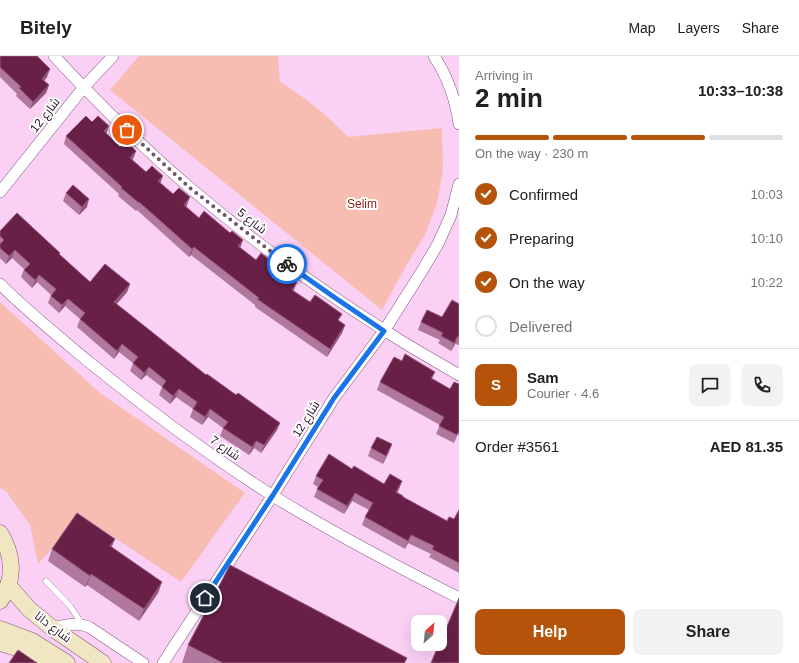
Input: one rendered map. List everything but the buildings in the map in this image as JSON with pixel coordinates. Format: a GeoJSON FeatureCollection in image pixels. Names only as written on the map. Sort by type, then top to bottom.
{"type":"FeatureCollection","features":[{"type":"Feature","properties":{"kind":"street","name":"شارع 5"},"geometry":{"type":"LineString","coordinates":[[54,56],[153,156],[228,218],[319,287],[384,331],[459,375]]}},
{"type":"Feature","properties":{"kind":"street","name":"شارع 12"},"geometry":{"type":"LineString","coordinates":[[0,192],[84,87],[113,56]]}},
{"type":"Feature","properties":{"kind":"street"},"geometry":{"type":"LineString","coordinates":[[434,56],[451,90],[459,120]]}},
{"type":"Feature","properties":{"kind":"street","name":"شارع 12"},"geometry":{"type":"LineString","coordinates":[[163,663],[273,495],[334,398],[384,331],[438,244],[451,215],[459,184]]}},
{"type":"Feature","properties":{"kind":"street","name":"شارع 7"},"geometry":{"type":"LineString","coordinates":[[0,284],[57,335],[133,397],[218,460],[338,534],[402,570],[459,598]]}},
{"type":"Feature","properties":{"kind":"street"},"geometry":{"type":"LineString","coordinates":[[0,533],[7,544],[11,557],[11,571],[8,585],[0,601]]}},
{"type":"Feature","properties":{"kind":"street","name":"شارع دانا"},"geometry":{"type":"LineString","coordinates":[[8,585],[29,609],[52,628],[103,663]]}},
{"type":"Feature","properties":{"kind":"street"},"geometry":{"type":"LineString","coordinates":[[52,628],[82,624],[89,627],[143,663]]}},
{"type":"Feature","properties":{"kind":"street","name":"شارع دانا"},"geometry":{"type":"LineString","coordinates":[[0,628],[32,641],[67,663]]}},
{"type":"Feature","properties":{"kind":"street"},"geometry":{"type":"LineString","coordinates":[[0,643],[27,651],[47,662]]}},
{"type":"Feature","properties":{"kind":"lane"},"geometry":{"type":"LineString","coordinates":[[46,581],[70,606],[82,624]]}},
{"type":"Feature","properties":{"kind":"green space","name":"Selim"},"geometry":{"type":"Polygon","coordinates":[[[139,56],[278,56],[280,82],[316,107],[348,137],[442,128],[443,170],[437,203],[425,235],[382,310],[110,90],[139,56]]]}},
{"type":"Feature","properties":{"kind":"green space"},"geometry":{"type":"Polygon","coordinates":[[[0,302],[100,393],[245,493],[181,582],[82,516],[38,564],[30,525],[6,491],[0,488],[0,302]]]}},
{"type":"Feature","properties":{"kind":"way so far"},"geometry":{"type":"LineString","coordinates":[[127,130],[153,156],[190,188],[287,264]]}},
{"type":"Feature","properties":{"kind":"route"},"geometry":{"type":"LineString","coordinates":[[205,598],[273,495],[334,398],[384,331],[287,264]]}}]}
